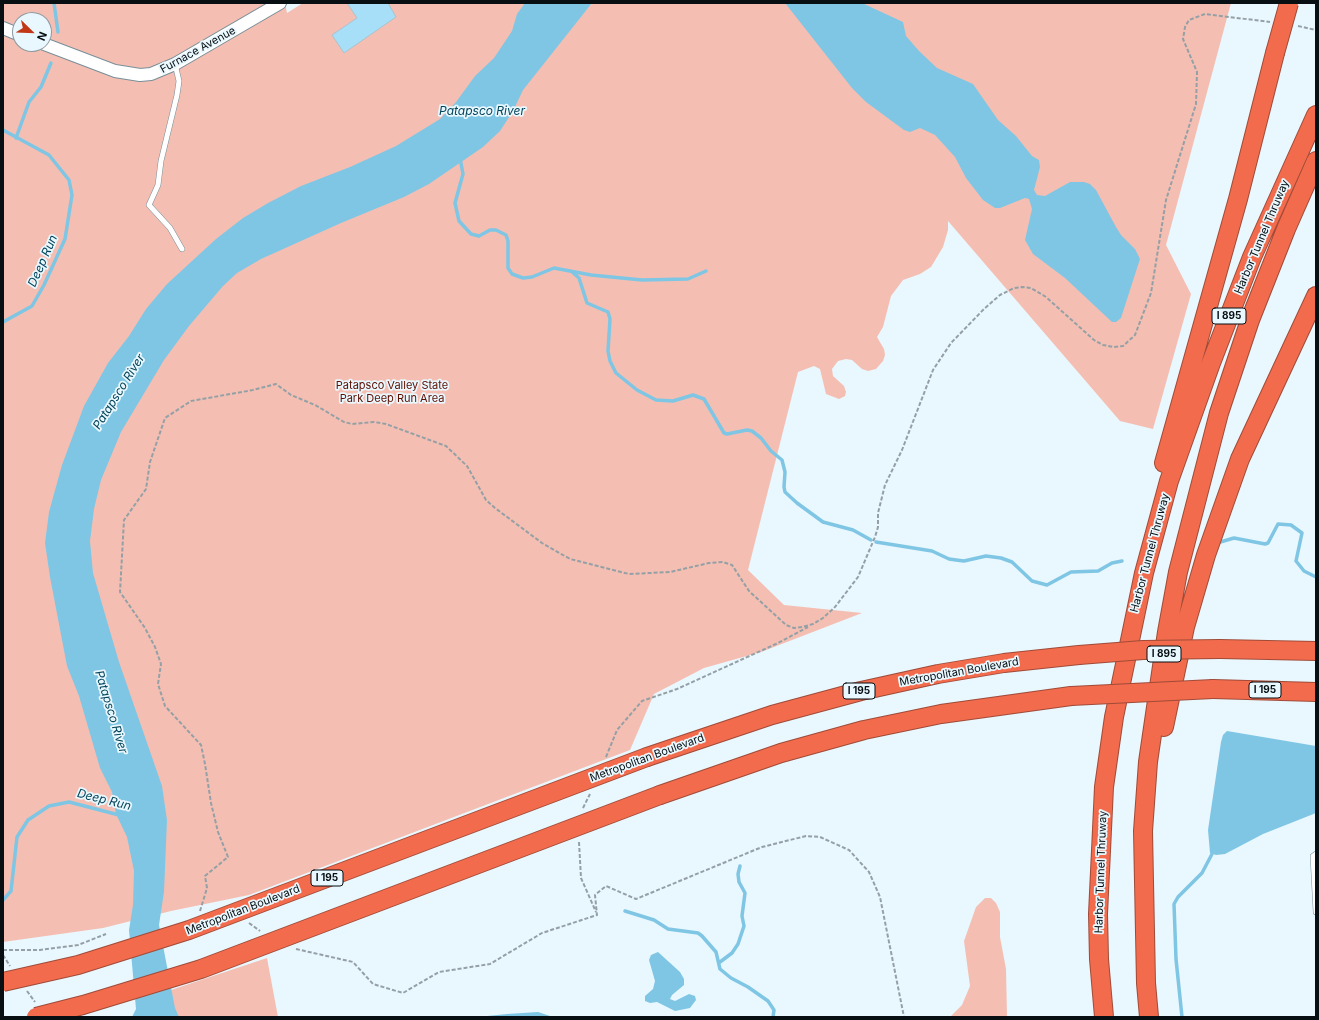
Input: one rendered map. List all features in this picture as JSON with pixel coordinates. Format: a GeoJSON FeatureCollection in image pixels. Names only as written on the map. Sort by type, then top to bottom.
{"type":"FeatureCollection","features":[{"type":"Feature","properties":{"kind":"highway"},"geometry":{"type":"LineString","coordinates":[[1157,524],[1160,479],[1236,207],[1289,3]]}},
{"type":"Feature","properties":{"kind":"highway","name":"Harbor Tunnel Thruway"},"geometry":{"type":"LineString","coordinates":[[1104,1017],[1099,959],[1098,914],[1104,787],[1122,670],[1157,524],[1195,406],[1249,264],[1316,115]]}},
{"type":"Feature","properties":{"kind":"highway","name":"Harbor Tunnel Thruway"},"geometry":{"type":"LineString","coordinates":[[1149,1017],[1146,983],[1143,900],[1143,831],[1148,762],[1167,632],[1178,572],[1226,392],[1250,320],[1286,229],[1316,161]]}},
{"type":"Feature","properties":{"kind":"highway"},"geometry":{"type":"LineString","coordinates":[[1143,900],[1156,808],[1164,726],[1185,627],[1206,555],[1240,460],[1316,296]]}},
{"type":"Feature","properties":{"kind":"highway","name":"Metropolitan Boulevard"},"geometry":{"type":"LineString","coordinates":[[3,982],[78,965],[189,930],[647,757],[772,715],[861,691],[938,674],[1004,663],[1079,655],[1143,650],[1220,649],[1316,651]]}},
{"type":"Feature","properties":{"kind":"highway","name":"I 195"},"geometry":{"type":"LineString","coordinates":[[36,1017],[83,1005],[201,968],[660,795],[774,756],[864,730],[941,714],[1071,696],[1138,691],[1213,689],[1316,692]]}},
{"type":"Feature","properties":{"kind":"street","name":"Furnace Avenue"},"geometry":{"type":"LineString","coordinates":[[52,47],[98,65],[127,74],[151,74],[175,64],[280,3]]}},
{"type":"Feature","properties":{"kind":"lane"},"geometry":{"type":"LineString","coordinates":[[175,64],[178,80],[177,95],[161,161],[158,185],[149,205],[170,228],[182,249]]}},
{"type":"Feature","properties":{"kind":"lane"},"geometry":{"type":"LineString","coordinates":[[1316,854],[1313,856],[1316,912]]}},
{"type":"Feature","properties":{"kind":"path"},"geometry":{"type":"LineString","coordinates":[[207,912],[200,911],[207,888],[205,876],[228,857],[218,832],[211,803],[201,745],[165,706],[158,684],[161,664],[155,646],[145,628],[120,592],[124,520],[146,489],[150,462],[165,418],[191,401],[253,390],[276,384],[291,395],[315,405],[344,422],[352,424],[374,422],[386,424],[446,446],[467,466],[486,500],[542,543],[570,559],[629,574],[670,572],[709,563],[723,562],[732,565],[742,581],[758,600],[786,625],[794,628],[812,624],[823,618],[836,607],[858,576],[875,537],[880,499],[909,433],[933,370],[951,343],[1000,295],[1014,288],[1022,287],[1038,291],[1094,340],[1103,345],[1114,347],[1123,346],[1135,335],[1144,315],[1151,293],[1166,200],[1196,104],[1198,72],[1183,39],[1185,27],[1190,20],[1205,14],[1273,22]]}},
{"type":"Feature","properties":{"kind":"path"},"geometry":{"type":"LineString","coordinates":[[1294,26],[1316,30]]}},
{"type":"Feature","properties":{"kind":"path"},"geometry":{"type":"LineString","coordinates":[[293,948],[353,962],[373,984],[403,993],[439,972],[490,964],[542,933],[597,915],[595,895],[606,886],[636,899],[762,847],[800,837],[820,837],[849,850],[869,872],[880,897],[904,1017]]}},
{"type":"Feature","properties":{"kind":"path"},"geometry":{"type":"LineString","coordinates":[[248,923],[261,932]]}},
{"type":"Feature","properties":{"kind":"path"},"geometry":{"type":"LineString","coordinates":[[3,950],[40,950],[78,945],[106,934]]}},
{"type":"Feature","properties":{"kind":"green space","name":"Patapsco Valley State Park Deep Run Area"},"geometry":{"type":"Polygon","coordinates":[[[3,3],[285,3],[287,13],[303,3],[576,3],[586,10],[592,3],[1231,3],[1166,245],[1191,294],[1153,429],[1120,421],[948,221],[948,230],[943,247],[931,267],[920,274],[903,280],[891,296],[883,327],[877,337],[884,349],[885,355],[883,361],[876,369],[868,371],[862,369],[852,360],[846,359],[838,361],[832,369],[833,376],[844,386],[846,392],[845,396],[839,399],[826,394],[820,369],[814,366],[798,372],[748,570],[784,605],[862,613],[761,652],[704,668],[654,694],[630,750],[249,895],[171,911],[103,928],[3,942],[3,3]]]}},
{"type":"Feature","properties":{"kind":"green space"},"geometry":{"type":"Polygon","coordinates":[[[985,898],[991,898],[996,903],[1000,912],[1000,937],[1006,969],[1007,1017],[950,1017],[962,1005],[970,986],[964,941],[976,907],[985,898]]]}},
{"type":"Feature","properties":{"kind":"green space"},"geometry":{"type":"Polygon","coordinates":[[[267,958],[278,1017],[134,1017],[171,990],[267,958]]]}},
{"type":"Feature","properties":{"kind":"water","name":"Patapsco River"},"geometry":{"type":"Polygon","coordinates":[[[525,3],[592,3],[523,90],[513,111],[500,131],[483,147],[429,184],[404,197],[341,223],[261,259],[237,273],[223,286],[189,326],[164,360],[121,432],[101,480],[94,509],[90,541],[93,573],[119,662],[162,786],[167,820],[164,892],[159,925],[175,1008],[179,1017],[132,1017],[136,1009],[129,930],[133,905],[134,871],[127,837],[116,814],[112,792],[100,768],[79,696],[67,666],[45,543],[49,512],[62,465],[84,406],[108,363],[129,336],[146,309],[167,284],[216,239],[243,218],[268,203],[301,186],[350,167],[396,146],[440,119],[456,102],[475,76],[494,58],[512,31],[517,14],[525,3]]]}},
{"type":"Feature","properties":{"kind":"water"},"geometry":{"type":"Polygon","coordinates":[[[785,3],[862,3],[903,22],[906,36],[919,51],[937,68],[973,84],[998,120],[1016,136],[1032,156],[1039,160],[1040,167],[1034,190],[1037,195],[1045,196],[1070,182],[1084,182],[1090,184],[1096,190],[1121,235],[1135,249],[1140,259],[1121,318],[1116,322],[1112,322],[1065,278],[1033,254],[1025,240],[1032,209],[1029,199],[1025,198],[1000,208],[995,208],[983,200],[966,178],[955,157],[935,135],[920,128],[910,132],[904,130],[866,102],[852,88],[785,3]]]}},
{"type":"Feature","properties":{"kind":"water"},"geometry":{"type":"Polygon","coordinates":[[[1227,731],[1316,746],[1316,813],[1263,834],[1225,854],[1216,855],[1210,853],[1208,830],[1221,742],[1223,735],[1227,731]]]}},
{"type":"Feature","properties":{"kind":"water"},"geometry":{"type":"Polygon","coordinates":[[[658,952],[680,972],[684,979],[684,985],[672,995],[670,999],[675,1001],[689,994],[695,996],[696,1000],[690,1008],[675,1011],[657,1002],[650,1003],[645,1001],[645,996],[653,989],[655,981],[649,960],[651,955],[658,952]]]}},
{"type":"Feature","properties":{"kind":"water"},"geometry":{"type":"Polygon","coordinates":[[[538,1012],[553,1017],[477,1017],[507,1014],[538,1012]]]}},
{"type":"Feature","properties":{"kind":"building"},"geometry":{"type":"Polygon","coordinates":[[[347,3],[388,3],[396,17],[344,53],[332,35],[357,18],[347,3]]]}},
{"type":"Feature","properties":{"kind":"waterway"},"geometry":{"type":"LineString","coordinates":[[54,3],[58,32]]}},
{"type":"Feature","properties":{"kind":"waterway"},"geometry":{"type":"LineString","coordinates":[[16,138],[29,102],[41,87],[51,63]]}},
{"type":"Feature","properties":{"kind":"waterway","name":"Deep Run"},"geometry":{"type":"LineString","coordinates":[[3,130],[49,155],[69,180],[72,195],[65,239],[44,285],[32,306],[3,322]]}},
{"type":"Feature","properties":{"kind":"waterway"},"geometry":{"type":"LineString","coordinates":[[460,158],[463,174],[455,203],[459,221],[471,234],[479,236],[490,230],[496,230],[506,235],[508,241],[508,268],[512,274],[523,278],[532,277],[554,268],[591,275],[642,280],[688,279],[706,271]]}},
{"type":"Feature","properties":{"kind":"waterway"},"geometry":{"type":"LineString","coordinates":[[571,271],[579,278],[587,303],[608,312],[610,319],[608,351],[610,361],[616,373],[637,390],[656,400],[673,401],[693,395],[704,399],[724,433],[727,434],[747,430],[752,431],[761,438],[771,451],[782,460],[785,472],[785,492],[797,503],[823,522],[853,530],[871,540]]}},
{"type":"Feature","properties":{"kind":"waterway"},"geometry":{"type":"LineString","coordinates":[[1217,543],[1234,538],[1265,544],[1268,543],[1278,524],[1291,525],[1302,533],[1296,561],[1304,571],[1316,577]]}},
{"type":"Feature","properties":{"kind":"waterway"},"geometry":{"type":"LineString","coordinates":[[876,542],[932,551],[949,559],[956,560],[964,561],[986,556],[1001,558],[1012,562],[1032,581],[1047,585],[1071,572],[1098,571],[1112,563],[1122,561]]}},
{"type":"Feature","properties":{"kind":"waterway","name":"Deep Run"},"geometry":{"type":"LineString","coordinates":[[3,900],[11,891],[17,837],[28,820],[49,806],[69,802],[119,815]]}},
{"type":"Feature","properties":{"kind":"waterway"},"geometry":{"type":"LineString","coordinates":[[1182,1017],[1176,959],[1174,904],[1178,897],[1202,873],[1212,854]]}},
{"type":"Feature","properties":{"kind":"waterway"},"geometry":{"type":"LineString","coordinates":[[720,962],[732,953],[738,944],[744,926],[742,916],[745,893],[739,882],[738,874],[740,866]]}},
{"type":"Feature","properties":{"kind":"waterway"},"geometry":{"type":"LineString","coordinates":[[625,911],[654,920],[668,929],[698,933],[716,952],[720,969],[731,978],[748,987],[768,1001],[774,1010],[773,1017]]}}]}
